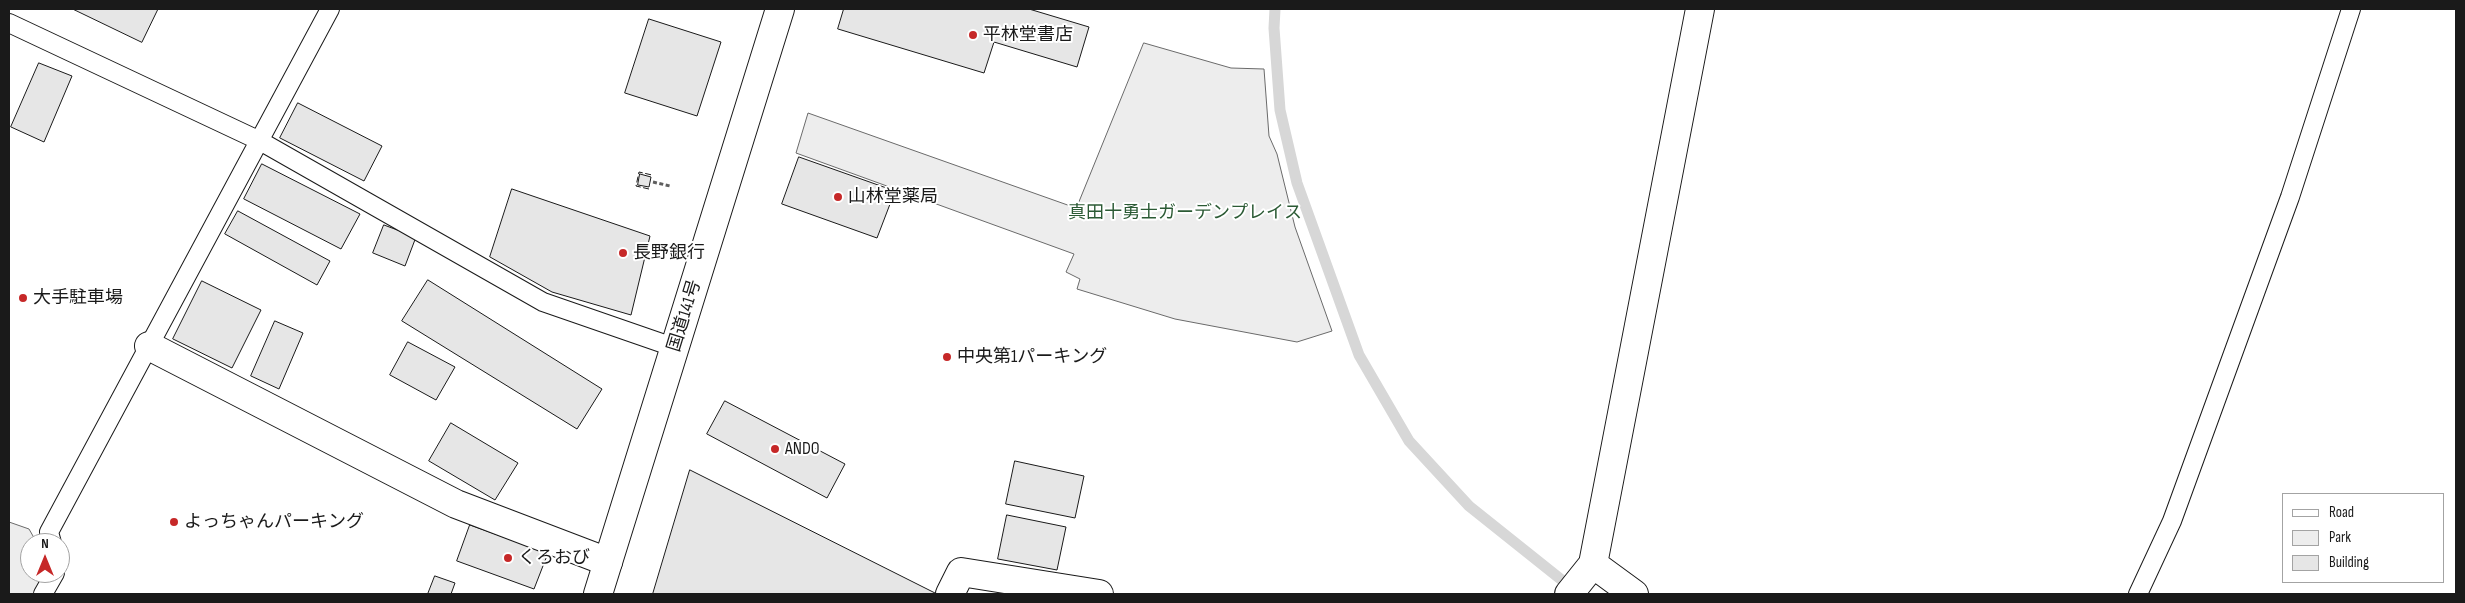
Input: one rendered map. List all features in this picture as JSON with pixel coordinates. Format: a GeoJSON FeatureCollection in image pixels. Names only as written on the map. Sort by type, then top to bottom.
{"type":"FeatureCollection","features":[{"type":"Feature","properties":{"kind":"main road","name":"国道141号"},"geometry":{"type":"LineString","coordinates":[[598,594],[780,9]]}},
{"type":"Feature","properties":{"kind":"main road"},"geometry":{"type":"LineString","coordinates":[[1569,594],[1592,566],[1700,9]]}},
{"type":"Feature","properties":{"kind":"main road"},"geometry":{"type":"LineString","coordinates":[[149,346],[456,504],[608,562]]}},
{"type":"Feature","properties":{"kind":"main road"},"geometry":{"type":"LineString","coordinates":[[1592,566],[1634,594]]}},
{"type":"Feature","properties":{"kind":"main road"},"geometry":{"type":"LineString","coordinates":[[950,594],[961,572],[1099,594]]}},
{"type":"Feature","properties":{"kind":"lane"},"geometry":{"type":"LineString","coordinates":[[52,533],[149,346],[330,9]]}},
{"type":"Feature","properties":{"kind":"lane"},"geometry":{"type":"LineString","coordinates":[[2138,594],[2172,521],[2290,196],[2351,9]]}},
{"type":"Feature","properties":{"kind":"lane"},"geometry":{"type":"LineString","coordinates":[[9,23],[260,141],[543,302],[676,348]]}},
{"type":"Feature","properties":{"kind":"path"},"geometry":{"type":"LineString","coordinates":[[653,182],[670,186]]}},
{"type":"Feature","properties":{"kind":"green space","name":"真田十勇士ガーデンプレイス"},"geometry":{"type":"Polygon","coordinates":[[[1144,43],[1231,68],[1264,69],[1269,136],[1277,154],[1295,227],[1332,331],[1297,342],[1175,319],[1077,289],[1080,279],[1066,272],[1074,254],[796,153],[808,113],[1076,208],[1144,43]]]}},
{"type":"Feature","properties":{"kind":"green space"},"geometry":{"type":"Polygon","coordinates":[[[9,522],[29,529],[31,533],[20,533],[20,583],[42,583],[34,594],[9,594],[9,522]]]}},
{"type":"Feature","properties":{"kind":"building"},"geometry":{"type":"Polygon","coordinates":[[[73,9],[158,9],[142,42],[73,9]]]}},
{"type":"Feature","properties":{"kind":"building","name":"平林堂書店"},"geometry":{"type":"Polygon","coordinates":[[[844,9],[1029,9],[1089,27],[1077,67],[994,42],[984,73],[838,29],[844,9]]]}},
{"type":"Feature","properties":{"kind":"building"},"geometry":{"type":"Polygon","coordinates":[[[649,19],[721,42],[697,116],[625,93],[649,19]]]}},
{"type":"Feature","properties":{"kind":"building"},"geometry":{"type":"Polygon","coordinates":[[[39,63],[72,76],[44,142],[11,127],[39,63]]]}},
{"type":"Feature","properties":{"kind":"building"},"geometry":{"type":"Polygon","coordinates":[[[298,103],[382,146],[364,181],[280,138],[298,103]]]}},
{"type":"Feature","properties":{"kind":"building","name":"山林堂薬局"},"geometry":{"type":"Polygon","coordinates":[[[799,157],[895,191],[877,238],[782,204],[799,157]]]}},
{"type":"Feature","properties":{"kind":"building"},"geometry":{"type":"Polygon","coordinates":[[[262,164],[360,214],[341,249],[244,199],[262,164]]]}},
{"type":"Feature","properties":{"kind":"building"},"geometry":{"type":"Polygon","coordinates":[[[640,174],[651,177],[649,187],[638,185],[640,174]]]}},
{"type":"Feature","properties":{"kind":"building"},"geometry":{"type":"Polygon","coordinates":[[[512,189],[650,236],[631,315],[552,292],[490,257],[512,189]]]}},
{"type":"Feature","properties":{"kind":"building"},"geometry":{"type":"Polygon","coordinates":[[[238,211],[330,261],[317,285],[225,234],[238,211]]]}},
{"type":"Feature","properties":{"kind":"building"},"geometry":{"type":"Polygon","coordinates":[[[384,225],[416,237],[405,266],[373,253],[384,225]]]}},
{"type":"Feature","properties":{"kind":"building"},"geometry":{"type":"Polygon","coordinates":[[[428,280],[602,389],[577,429],[402,321],[428,280]]]}},
{"type":"Feature","properties":{"kind":"building"},"geometry":{"type":"Polygon","coordinates":[[[202,281],[261,310],[232,368],[173,339],[202,281]]]}},
{"type":"Feature","properties":{"kind":"building"},"geometry":{"type":"Polygon","coordinates":[[[275,321],[303,333],[279,389],[251,376],[275,321]]]}},
{"type":"Feature","properties":{"kind":"building"},"geometry":{"type":"Polygon","coordinates":[[[408,342],[455,367],[436,400],[390,375],[408,342]]]}},
{"type":"Feature","properties":{"kind":"building","name":"ANDO"},"geometry":{"type":"Polygon","coordinates":[[[725,401],[845,464],[827,498],[707,434],[725,401]]]}},
{"type":"Feature","properties":{"kind":"building"},"geometry":{"type":"Polygon","coordinates":[[[451,423],[518,463],[495,500],[429,461],[451,423]]]}},
{"type":"Feature","properties":{"kind":"building"},"geometry":{"type":"Polygon","coordinates":[[[1015,461],[1084,476],[1075,518],[1006,504],[1015,461]]]}},
{"type":"Feature","properties":{"kind":"building"},"geometry":{"type":"Polygon","coordinates":[[[690,470],[937,594],[653,594],[690,470]]]}},
{"type":"Feature","properties":{"kind":"building"},"geometry":{"type":"Polygon","coordinates":[[[1007,515],[1066,527],[1057,570],[998,559],[1007,515]]]}},
{"type":"Feature","properties":{"kind":"building"},"geometry":{"type":"Polygon","coordinates":[[[470,525],[548,553],[534,589],[457,561],[470,525]]]}},
{"type":"Feature","properties":{"kind":"building"},"geometry":{"type":"Polygon","coordinates":[[[435,576],[455,583],[451,594],[428,594],[435,576]]]}},
{"type":"Feature","properties":{"kind":"waterway"},"geometry":{"type":"LineString","coordinates":[[1275,9],[1274,28],[1280,110],[1297,183],[1359,355],[1409,441],[1469,506],[1573,589]]}},
{"type":"Feature","properties":{"kind":"fence"},"geometry":{"type":"LineString","coordinates":[[649,189],[636,186],[639,172],[652,175]]}},
{"type":"Feature","properties":{"kind":"place","name":"平林堂書店"},"geometry":{"type":"Point","coordinates":[973,35]}},
{"type":"Feature","properties":{"kind":"place","name":"山林堂薬局"},"geometry":{"type":"Point","coordinates":[838,197]}},
{"type":"Feature","properties":{"kind":"place","name":"長野銀行"},"geometry":{"type":"Point","coordinates":[623,253]}},
{"type":"Feature","properties":{"kind":"place","name":"大手駐車場"},"geometry":{"type":"Point","coordinates":[23,298]}},
{"type":"Feature","properties":{"kind":"place","name":"中央第1パーキング"},"geometry":{"type":"Point","coordinates":[947,357]}},
{"type":"Feature","properties":{"kind":"place","name":"ANDO"},"geometry":{"type":"Point","coordinates":[775,449]}},
{"type":"Feature","properties":{"kind":"place","name":"よっちゃんパーキング"},"geometry":{"type":"Point","coordinates":[174,522]}},
{"type":"Feature","properties":{"kind":"place","name":"くろおび"},"geometry":{"type":"Point","coordinates":[508,558]}}]}
